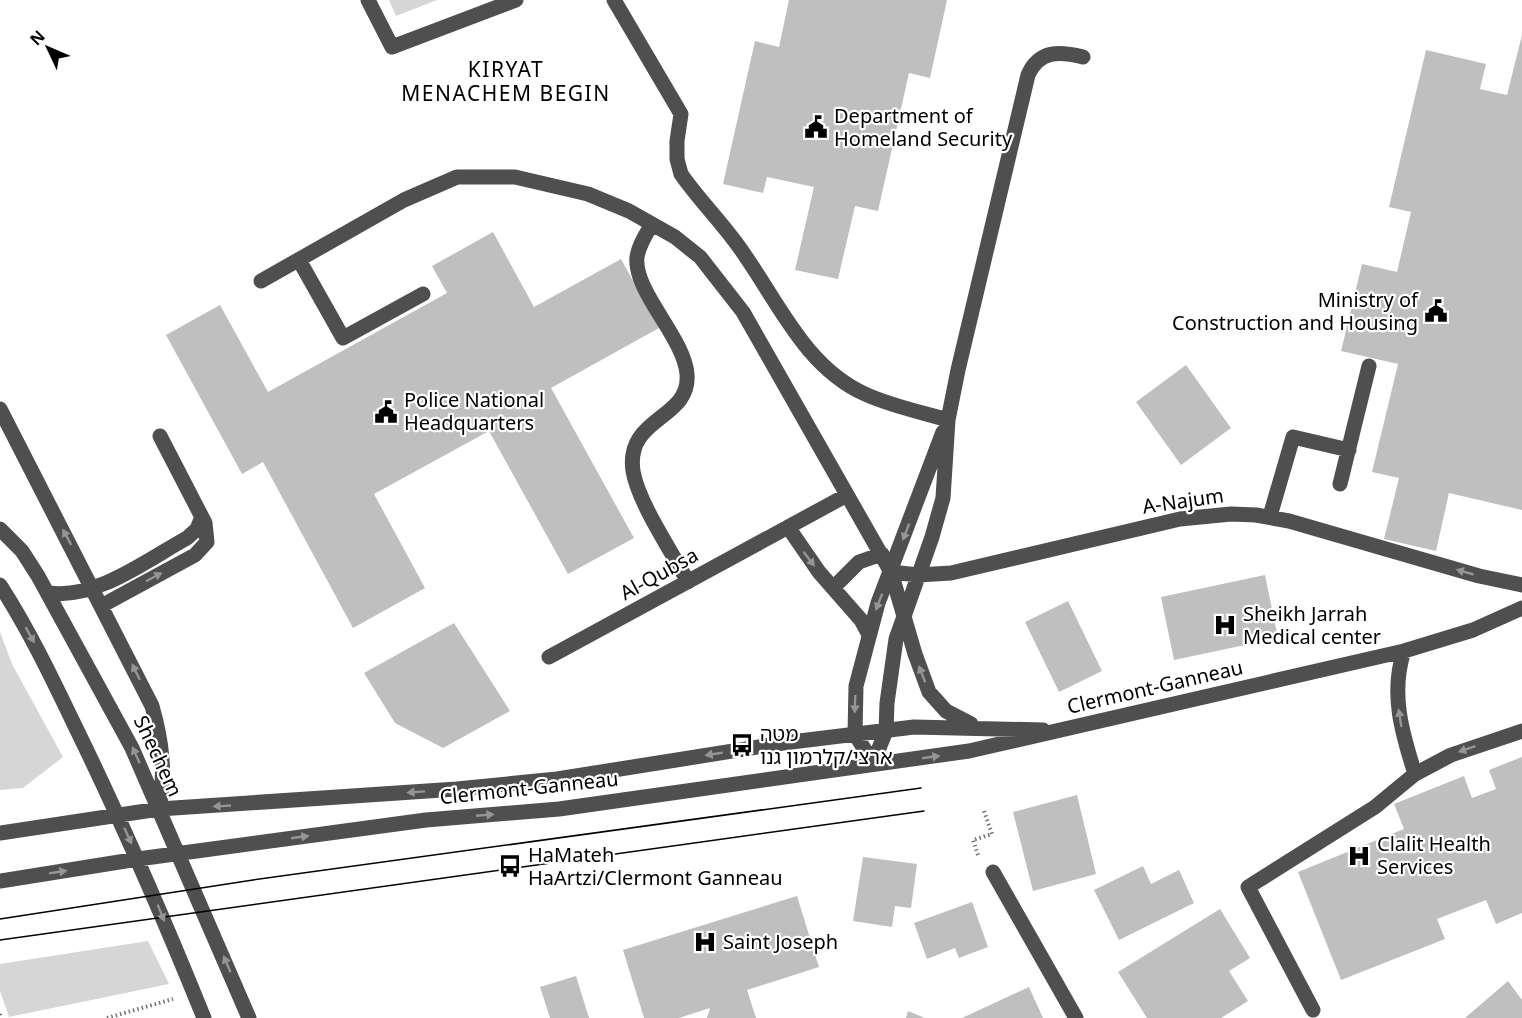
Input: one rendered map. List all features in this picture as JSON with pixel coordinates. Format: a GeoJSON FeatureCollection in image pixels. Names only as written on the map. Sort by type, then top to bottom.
{"type":"FeatureCollection","features":[{"type":"Feature","properties":{"kind":"street"},"geometry":{"type":"LineString","coordinates":[[368,0],[392,47],[516,0]]}},
{"type":"Feature","properties":{"kind":"street"},"geometry":{"type":"LineString","coordinates":[[614,0],[681,114],[677,141],[677,159],[681,174],[746,255],[790,325],[810,352],[831,373],[863,393],[948,420]]}},
{"type":"Feature","properties":{"kind":"street"},"geometry":{"type":"LineString","coordinates":[[873,763],[886,731],[892,666],[904,612],[932,537],[943,498],[948,420],[964,341],[1028,75],[1032,65],[1042,57],[1054,53],[1083,57]]}},
{"type":"Feature","properties":{"kind":"street"},"geometry":{"type":"LineString","coordinates":[[261,281],[404,200],[431,186],[457,177],[515,177],[588,194],[652,224],[700,257],[724,283],[744,312],[891,572],[915,654],[929,692],[946,711],[977,727]]}},
{"type":"Feature","properties":{"kind":"street"},"geometry":{"type":"LineString","coordinates":[[652,224],[640,247],[637,268],[682,354],[687,383],[679,402],[652,422],[637,440],[633,456],[633,473],[642,495],[688,582]]}},
{"type":"Feature","properties":{"kind":"street"},"geometry":{"type":"LineString","coordinates":[[299,260],[343,338],[423,294]]}},
{"type":"Feature","properties":{"kind":"street"},"geometry":{"type":"LineString","coordinates":[[1340,484],[1369,366]]}},
{"type":"Feature","properties":{"kind":"street"},"geometry":{"type":"LineString","coordinates":[[0,408],[103,605],[152,706],[163,759],[159,809]]}},
{"type":"Feature","properties":{"kind":"street"},"geometry":{"type":"LineString","coordinates":[[873,763],[855,735],[856,686],[868,633],[948,420]]}},
{"type":"Feature","properties":{"kind":"street"},"geometry":{"type":"LineString","coordinates":[[103,605],[199,552],[208,537],[202,517],[160,436]]}},
{"type":"Feature","properties":{"kind":"street"},"geometry":{"type":"LineString","coordinates":[[1270,516],[1293,437],[1349,450]]}},
{"type":"Feature","properties":{"kind":"street"},"geometry":{"type":"LineString","coordinates":[[921,493],[943,498]]}},
{"type":"Feature","properties":{"kind":"street","name":"Al-Qubsa"},"geometry":{"type":"LineString","coordinates":[[549,657],[847,495]]}},
{"type":"Feature","properties":{"kind":"street","name":"A-Najum"},"geometry":{"type":"LineString","coordinates":[[891,572],[918,575],[972,569],[1180,519],[1231,514],[1270,516],[1479,576],[1522,585]]}},
{"type":"Feature","properties":{"kind":"street"},"geometry":{"type":"LineString","coordinates":[[49,593],[74,594],[94,589],[187,538],[197,529],[202,517]]}},
{"type":"Feature","properties":{"kind":"street"},"geometry":{"type":"LineString","coordinates":[[788,527],[802,550],[861,620],[868,633]]}},
{"type":"Feature","properties":{"kind":"street","name":"Shechem"},"geometry":{"type":"LineString","coordinates":[[0,529],[22,551],[49,593],[126,733],[249,1018]]}},
{"type":"Feature","properties":{"kind":"street"},"geometry":{"type":"LineString","coordinates":[[833,588],[860,562],[882,554]]}},
{"type":"Feature","properties":{"kind":"street"},"geometry":{"type":"LineString","coordinates":[[0,585],[32,639],[117,814],[204,1018]]}},
{"type":"Feature","properties":{"kind":"street","name":"Clermont-Ganneau"},"geometry":{"type":"LineString","coordinates":[[1502,618],[1522,608]]}},
{"type":"Feature","properties":{"kind":"street","name":"Clermont-Ganneau"},"geometry":{"type":"LineString","coordinates":[[0,881],[138,859],[426,820],[559,809],[969,751],[1404,651],[1502,618],[1522,614]]}},
{"type":"Feature","properties":{"kind":"street"},"geometry":{"type":"LineString","coordinates":[[1404,651],[1398,681],[1398,714],[1415,774]]}},
{"type":"Feature","properties":{"kind":"street","name":"Clermont-Ganneau"},"geometry":{"type":"LineString","coordinates":[[0,832],[159,809],[457,789],[557,778],[783,743],[914,727],[1061,731]]}},
{"type":"Feature","properties":{"kind":"street"},"geometry":{"type":"LineString","coordinates":[[1313,1010],[1248,887],[1375,807],[1415,774],[1451,755],[1522,730]]}},
{"type":"Feature","properties":{"kind":"street"},"geometry":{"type":"LineString","coordinates":[[993,872],[1076,1018]]}},
{"type":"Feature","properties":{"kind":"path"},"geometry":{"type":"LineString","coordinates":[[979,858],[973,840],[992,834],[984,811]]}},
{"type":"Feature","properties":{"kind":"path"},"geometry":{"type":"LineString","coordinates":[[108,1018],[194,993]]}},
{"type":"Feature","properties":{"kind":"shaded area"},"geometry":{"type":"Polygon","coordinates":[[[389,0],[437,0],[396,16],[389,0]]]}},
{"type":"Feature","properties":{"kind":"shaded area"},"geometry":{"type":"Polygon","coordinates":[[[0,632],[12,664],[63,757],[23,788],[0,790],[0,632]]]}},
{"type":"Feature","properties":{"kind":"shaded area"},"geometry":{"type":"Polygon","coordinates":[[[148,941],[169,984],[9,1017],[0,991],[0,964],[148,941]]]}},
{"type":"Feature","properties":{"kind":"building","name":"Department of Homeland Security"},"geometry":{"type":"Polygon","coordinates":[[[789,0],[947,0],[930,78],[909,73],[878,211],[855,206],[838,279],[795,270],[814,187],[767,177],[763,193],[723,184],[755,41],[779,47],[789,0]]]}},
{"type":"Feature","properties":{"kind":"building","name":"Ministry of Construction and Housing"},"geometry":{"type":"Polygon","coordinates":[[[1522,35],[1522,510],[1449,493],[1436,551],[1384,539],[1399,478],[1372,472],[1398,364],[1341,351],[1362,264],[1397,272],[1411,212],[1389,207],[1426,50],[1486,64],[1480,89],[1507,95],[1522,35]]]}},
{"type":"Feature","properties":{"kind":"building","name":"Police National Headquarters"},"geometry":{"type":"Polygon","coordinates":[[[493,232],[534,307],[621,259],[659,328],[551,388],[634,538],[568,574],[489,431],[374,494],[425,588],[353,628],[263,462],[242,474],[166,335],[220,305],[268,392],[447,293],[432,266],[493,232]]]}},
{"type":"Feature","properties":{"kind":"building"},"geometry":{"type":"Polygon","coordinates":[[[1186,365],[1231,428],[1181,465],[1136,402],[1186,365]]]}},
{"type":"Feature","properties":{"kind":"building"},"geometry":{"type":"Polygon","coordinates":[[[1265,575],[1278,638],[1174,660],[1161,597],[1265,575]]]}},
{"type":"Feature","properties":{"kind":"building"},"geometry":{"type":"Polygon","coordinates":[[[1068,601],[1102,671],[1059,692],[1025,622],[1068,601]]]}},
{"type":"Feature","properties":{"kind":"building"},"geometry":{"type":"Polygon","coordinates":[[[454,623],[510,711],[443,748],[395,723],[364,673],[454,623]]]}},
{"type":"Feature","properties":{"kind":"building"},"geometry":{"type":"Polygon","coordinates":[[[1522,757],[1522,913],[1496,924],[1486,900],[1437,919],[1445,939],[1341,980],[1298,872],[1404,829],[1394,804],[1464,776],[1472,798],[1496,789],[1489,770],[1522,757]]]}},
{"type":"Feature","properties":{"kind":"building"},"geometry":{"type":"Polygon","coordinates":[[[1077,795],[1096,874],[1033,891],[1013,812],[1077,795]]]}},
{"type":"Feature","properties":{"kind":"building"},"geometry":{"type":"Polygon","coordinates":[[[863,857],[917,864],[911,908],[895,906],[892,927],[853,921],[863,857]]]}},
{"type":"Feature","properties":{"kind":"building"},"geometry":{"type":"Polygon","coordinates":[[[1143,866],[1151,884],[1179,870],[1194,903],[1119,940],[1094,890],[1143,866]]]}},
{"type":"Feature","properties":{"kind":"building"},"geometry":{"type":"Polygon","coordinates":[[[797,896],[819,967],[747,990],[756,1018],[707,1018],[710,1008],[679,1018],[644,1018],[623,950],[797,896]]]}},
{"type":"Feature","properties":{"kind":"building"},"geometry":{"type":"Polygon","coordinates":[[[972,902],[988,947],[959,958],[955,948],[927,959],[914,923],[972,902]]]}},
{"type":"Feature","properties":{"kind":"building"},"geometry":{"type":"Polygon","coordinates":[[[1220,909],[1250,958],[1229,971],[1248,1001],[1221,1018],[1147,1018],[1118,972],[1220,909]]]}},
{"type":"Feature","properties":{"kind":"building"},"geometry":{"type":"Polygon","coordinates":[[[576,976],[589,1018],[550,1018],[540,987],[576,976]]]}},
{"type":"Feature","properties":{"kind":"building"},"geometry":{"type":"Polygon","coordinates":[[[1508,981],[1522,1000],[1522,1018],[1465,1018],[1508,981]]]}},
{"type":"Feature","properties":{"kind":"building"},"geometry":{"type":"Polygon","coordinates":[[[1029,987],[1043,1018],[962,1018],[1029,987]]]}},
{"type":"Feature","properties":{"kind":"building"},"geometry":{"type":"Polygon","coordinates":[[[908,1011],[925,1018],[906,1018],[908,1011]]]}},
{"type":"Feature","properties":{"kind":"tram line"},"geometry":{"type":"LineString","coordinates":[[0,919],[253,880],[921,788]]}},
{"type":"Feature","properties":{"kind":"tram line"},"geometry":{"type":"LineString","coordinates":[[0,940],[924,811]]}},
{"type":"Feature","properties":{"kind":"place","name":"Department of Homeland Security"},"geometry":{"type":"Point","coordinates":[816,127]}},
{"type":"Feature","properties":{"kind":"place","name":"Ministry of Construction and Housing"},"geometry":{"type":"Point","coordinates":[1436,311]}},
{"type":"Feature","properties":{"kind":"place","name":"Police National Headquarters"},"geometry":{"type":"Point","coordinates":[386,412]}},
{"type":"Feature","properties":{"kind":"place","name":"Sheikh Jarrah Medical center"},"geometry":{"type":"Point","coordinates":[1225,625]}},
{"type":"Feature","properties":{"kind":"place","name":"מטה ארצי/קלרמון גנו"},"geometry":{"type":"Point","coordinates":[742,745]}},
{"type":"Feature","properties":{"kind":"place","name":"Clalit Health Services"},"geometry":{"type":"Point","coordinates":[1359,856]}},
{"type":"Feature","properties":{"kind":"place","name":"HaMateh HaArtzi/Clermont Ganneau"},"geometry":{"type":"Point","coordinates":[510,866]}},
{"type":"Feature","properties":{"kind":"place","name":"Saint Joseph"},"geometry":{"type":"Point","coordinates":[705,942]}},
{"type":"Feature","properties":{"kind":"district","name":"KIRYAT MENACHEM BEGIN"},"geometry":{"type":"Point","coordinates":[506,82]}}]}
